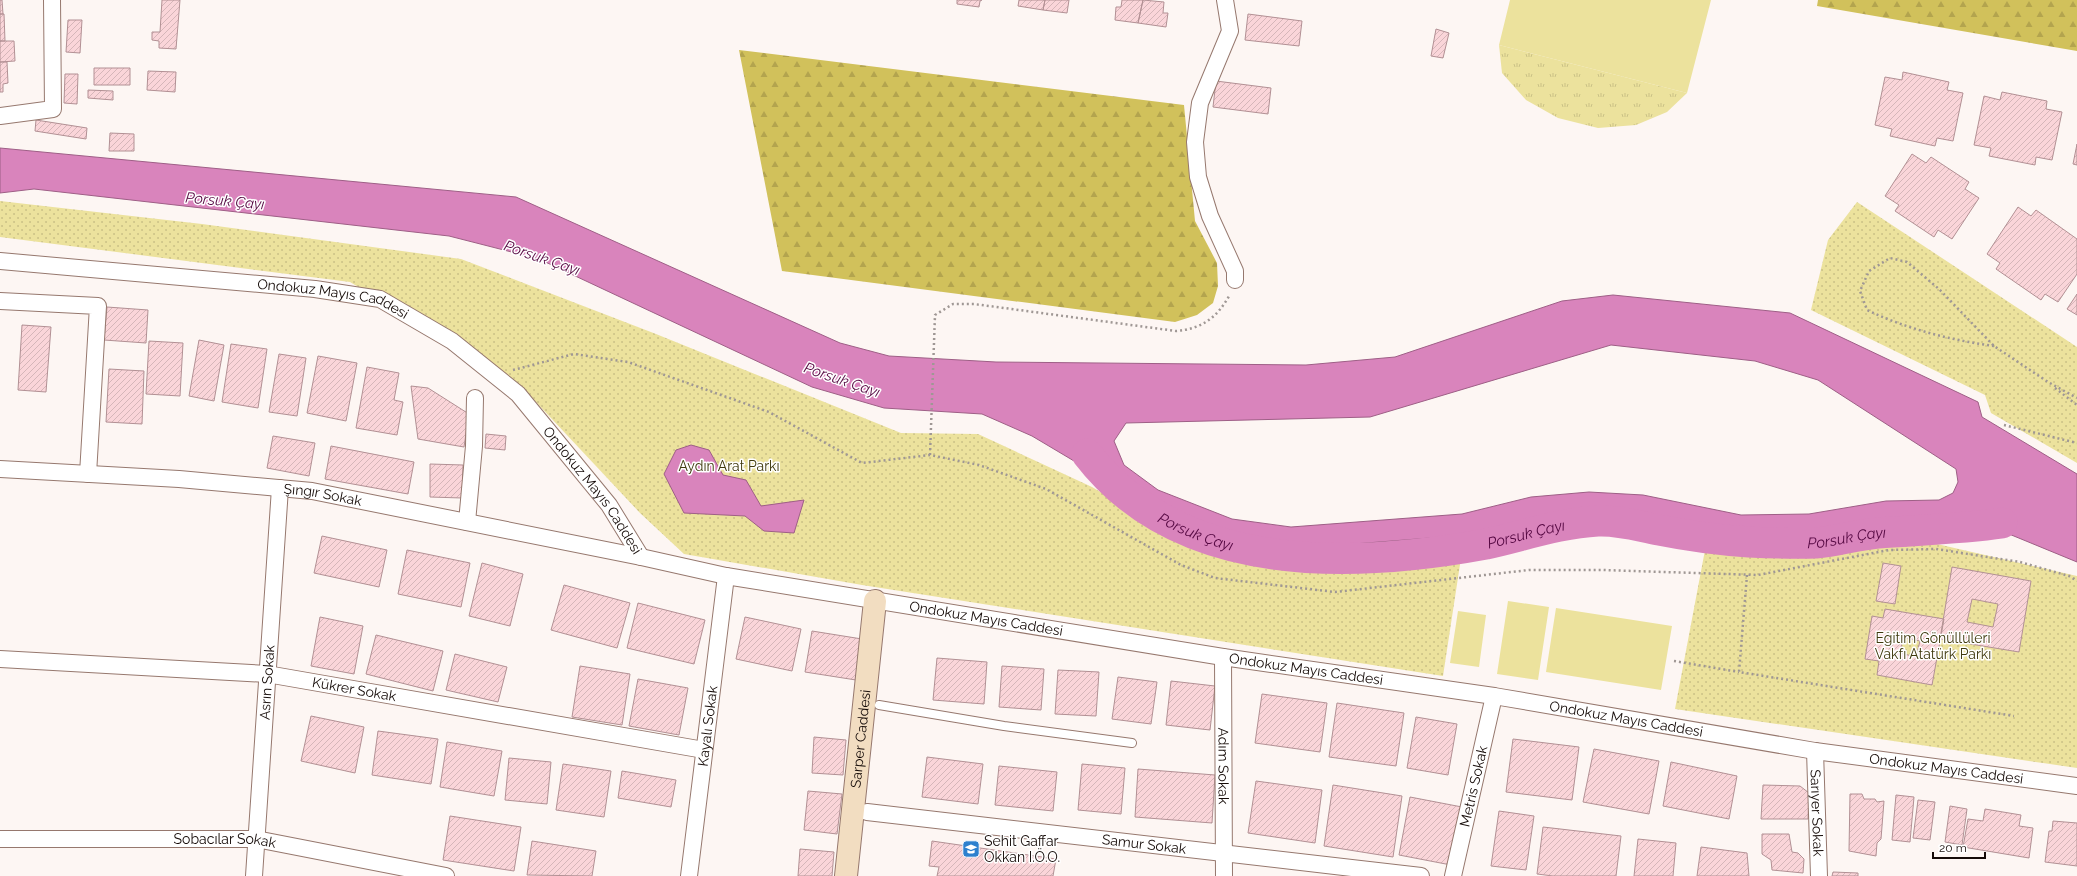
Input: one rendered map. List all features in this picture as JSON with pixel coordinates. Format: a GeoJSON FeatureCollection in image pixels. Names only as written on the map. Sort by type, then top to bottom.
{"type":"FeatureCollection","features":[{"type":"Feature","properties":{"kind":"main road","name":"Sarper Caddesi"},"geometry":{"type":"LineString","coordinates":[[859,876],[879,705],[883,602]]}},
{"type":"Feature","properties":{"kind":"main road","name":"Sarper Caddesi"},"geometry":{"type":"LineString","coordinates":[[846,876],[883,602]]}},
{"type":"Feature","properties":{"kind":"street"},"geometry":{"type":"LineString","coordinates":[[0,116],[53,109],[52,0]]}},
{"type":"Feature","properties":{"kind":"street"},"geometry":{"type":"LineString","coordinates":[[1225,0],[1230,31],[1200,103],[1195,142],[1198,177],[1210,216],[1235,270],[1235,280]]}},
{"type":"Feature","properties":{"kind":"street","name":"Ondokuz Mayıs Caddesi"},"geometry":{"type":"LineString","coordinates":[[0,262],[315,289],[380,299],[452,341],[518,394],[608,505],[641,556],[726,576],[1223,657],[1494,696],[1815,750],[2077,786]]}},
{"type":"Feature","properties":{"kind":"street"},"geometry":{"type":"LineString","coordinates":[[0,301],[98,306],[88,474]]}},
{"type":"Feature","properties":{"kind":"street"},"geometry":{"type":"LineString","coordinates":[[467,522],[474,446],[475,398]]}},
{"type":"Feature","properties":{"kind":"street","name":"Şıngır Sokak"},"geometry":{"type":"LineString","coordinates":[[0,469],[88,474],[312,491],[641,556]]}},
{"type":"Feature","properties":{"kind":"street","name":"Asrın Sokak"},"geometry":{"type":"LineString","coordinates":[[254,876],[280,488]]}},
{"type":"Feature","properties":{"kind":"street","name":"Kayalı Sokak"},"geometry":{"type":"LineString","coordinates":[[689,876],[726,576]]}},
{"type":"Feature","properties":{"kind":"street","name":"Adım Sokak"},"geometry":{"type":"LineString","coordinates":[[1223,657],[1224,876]]}},
{"type":"Feature","properties":{"kind":"street","name":"Kükrer Sokak"},"geometry":{"type":"LineString","coordinates":[[0,659],[267,674],[704,750]]}},
{"type":"Feature","properties":{"kind":"street","name":"Metris Sokak"},"geometry":{"type":"LineString","coordinates":[[1453,876],[1494,696]]}},
{"type":"Feature","properties":{"kind":"street","name":"Sarıyer Sokak"},"geometry":{"type":"LineString","coordinates":[[1815,750],[1819,876]]}},
{"type":"Feature","properties":{"kind":"street","name":"Samur Sokak"},"geometry":{"type":"LineString","coordinates":[[867,812],[1421,876]]}},
{"type":"Feature","properties":{"kind":"street","name":"Sobacılar Sokak"},"geometry":{"type":"LineString","coordinates":[[0,840],[256,839],[446,876]]}},
{"type":"Feature","properties":{"kind":"lane"},"geometry":{"type":"LineString","coordinates":[[879,705],[1004,726],[1132,743]]}},
{"type":"Feature","properties":{"kind":"path"},"geometry":{"type":"LineString","coordinates":[[1994,346],[1961,342],[1888,320],[1867,310],[1860,291],[1869,271],[1890,258],[1907,262],[1939,289],[1994,346],[2048,382],[2077,405]]}},
{"type":"Feature","properties":{"kind":"path"},"geometry":{"type":"LineString","coordinates":[[930,455],[935,315],[953,304],[974,304],[1176,331],[1192,330],[1206,322],[1223,308],[1235,280]]}},
{"type":"Feature","properties":{"kind":"path"},"geometry":{"type":"LineString","coordinates":[[494,375],[574,354],[628,362],[768,412],[862,463],[930,455],[979,465],[1046,489],[1181,565],[1215,578],[1335,592],[1529,570],[1602,570],[1747,575],[1773,572],[1889,550],[1936,549],[2020,562],[2069,576],[2077,581]]}},
{"type":"Feature","properties":{"kind":"path"},"geometry":{"type":"LineString","coordinates":[[2048,382],[2077,398]]}},
{"type":"Feature","properties":{"kind":"path"},"geometry":{"type":"LineString","coordinates":[[2004,425],[2077,443]]}},
{"type":"Feature","properties":{"kind":"path"},"geometry":{"type":"LineString","coordinates":[[1739,672],[1747,575]]}},
{"type":"Feature","properties":{"kind":"path"},"geometry":{"type":"LineString","coordinates":[[1674,661],[2014,716]]}},
{"type":"Feature","properties":{"kind":"green space"},"geometry":{"type":"Polygon","coordinates":[[[1510,0],[1711,0],[1687,93],[1499,45],[1510,0]]]}},
{"type":"Feature","properties":{"kind":"green space"},"geometry":{"type":"Polygon","coordinates":[[[1818,0],[2077,0],[2077,51],[1817,6],[1818,0]]]}},
{"type":"Feature","properties":{"kind":"green space"},"geometry":{"type":"Polygon","coordinates":[[[1499,45],[1687,93],[1667,112],[1636,125],[1598,128],[1558,118],[1526,100],[1502,73],[1499,45]]]}},
{"type":"Feature","properties":{"kind":"green space"},"geometry":{"type":"Polygon","coordinates":[[[739,50],[1184,105],[1195,221],[1217,263],[1218,286],[1213,303],[1197,315],[1175,322],[782,271],[739,50]]]}},
{"type":"Feature","properties":{"kind":"green space","name":"Aydın Arat Parkı"},"geometry":{"type":"Polygon","coordinates":[[[0,201],[202,224],[461,259],[656,334],[901,433],[978,434],[1092,487],[1195,547],[1319,566],[1461,558],[1443,676],[862,585],[684,554],[640,513],[520,385],[350,282],[0,237],[0,201]]]}},
{"type":"Feature","properties":{"kind":"green space"},"geometry":{"type":"Polygon","coordinates":[[[1857,202],[2077,347],[2077,463],[1991,413],[1985,395],[1811,310],[1828,240],[1857,202]]]}},
{"type":"Feature","properties":{"kind":"green space","name":"Eğitim Gönüllüleri Vakfı Atatürk Parkı"},"geometry":{"type":"Polygon","coordinates":[[[1937,544],[2077,576],[2077,768],[1675,709],[1705,550],[1806,552],[1937,544]]]}},
{"type":"Feature","properties":{"kind":"green space"},"geometry":{"type":"Polygon","coordinates":[[[1508,601],[1549,607],[1538,680],[1497,674],[1508,601]]]}},
{"type":"Feature","properties":{"kind":"green space"},"geometry":{"type":"Polygon","coordinates":[[[1556,608],[1672,626],[1661,690],[1546,672],[1556,608]]]}},
{"type":"Feature","properties":{"kind":"green space"},"geometry":{"type":"Polygon","coordinates":[[[1458,611],[1486,615],[1479,667],[1450,663],[1458,611]]]}},
{"type":"Feature","properties":{"kind":"water"},"geometry":{"type":"Polygon","coordinates":[[[0,148],[516,197],[840,343],[889,356],[996,362],[1306,365],[1395,357],[1562,301],[1613,295],[1790,313],[1978,402],[1982,417],[2077,474],[2077,562],[2009,534],[1933,525],[1867,528],[1811,539],[1745,538],[1612,512],[1555,513],[1468,535],[1303,548],[1248,543],[1180,524],[1032,436],[982,414],[884,408],[812,387],[539,259],[449,236],[34,189],[0,193],[0,148]],[[1611,345],[1370,417],[1126,423],[1114,441],[1124,465],[1158,490],[1232,519],[1291,527],[1462,514],[1531,497],[1589,492],[1643,495],[1741,515],[1809,514],[1886,501],[1939,500],[1953,493],[1958,482],[1956,469],[1818,380],[1755,361],[1611,345]]]}},
{"type":"Feature","properties":{"kind":"water"},"geometry":{"type":"Polygon","coordinates":[[[691,445],[709,450],[723,475],[746,480],[761,506],[804,500],[794,533],[764,531],[745,516],[684,513],[664,474],[676,450],[691,445]]]}},
{"type":"Feature","properties":{"kind":"building"},"geometry":{"type":"Polygon","coordinates":[[[0,0],[2,0],[3,14],[0,14],[0,0]]]}},
{"type":"Feature","properties":{"kind":"building"},"geometry":{"type":"Polygon","coordinates":[[[162,0],[180,0],[176,49],[159,48],[159,41],[152,40],[152,32],[160,32],[162,0]]]}},
{"type":"Feature","properties":{"kind":"building"},"geometry":{"type":"Polygon","coordinates":[[[957,0],[982,0],[980,1],[979,7],[957,4],[957,0]]]}},
{"type":"Feature","properties":{"kind":"building"},"geometry":{"type":"Polygon","coordinates":[[[1019,0],[1045,0],[1043,10],[1018,6],[1019,0]]]}},
{"type":"Feature","properties":{"kind":"building"},"geometry":{"type":"Polygon","coordinates":[[[1045,0],[1069,0],[1067,13],[1043,10],[1045,0]]]}},
{"type":"Feature","properties":{"kind":"building"},"geometry":{"type":"Polygon","coordinates":[[[1122,0],[1143,0],[1138,23],[1115,20],[1116,7],[1121,7],[1122,0]]]}},
{"type":"Feature","properties":{"kind":"building"},"geometry":{"type":"Polygon","coordinates":[[[1143,0],[1164,2],[1163,13],[1168,13],[1166,27],[1138,23],[1143,0]]]}},
{"type":"Feature","properties":{"kind":"building"},"geometry":{"type":"Polygon","coordinates":[[[0,14],[4,14],[5,41],[0,41],[0,14]]]}},
{"type":"Feature","properties":{"kind":"building"},"geometry":{"type":"Polygon","coordinates":[[[1248,14],[1302,21],[1299,46],[1245,40],[1248,14]]]}},
{"type":"Feature","properties":{"kind":"building"},"geometry":{"type":"Polygon","coordinates":[[[68,20],[82,20],[80,53],[66,52],[68,20]]]}},
{"type":"Feature","properties":{"kind":"building"},"geometry":{"type":"Polygon","coordinates":[[[1436,29],[1449,33],[1443,58],[1431,56],[1436,29]]]}},
{"type":"Feature","properties":{"kind":"building"},"geometry":{"type":"Polygon","coordinates":[[[0,41],[14,41],[15,61],[0,62],[0,41]]]}},
{"type":"Feature","properties":{"kind":"building"},"geometry":{"type":"Polygon","coordinates":[[[0,62],[7,62],[8,83],[3,84],[3,92],[0,92],[0,62]]]}},
{"type":"Feature","properties":{"kind":"building"},"geometry":{"type":"Polygon","coordinates":[[[94,68],[130,68],[130,85],[94,85],[94,68]]]}},
{"type":"Feature","properties":{"kind":"building"},"geometry":{"type":"Polygon","coordinates":[[[148,71],[176,72],[175,92],[147,90],[148,71]]]}},
{"type":"Feature","properties":{"kind":"building"},"geometry":{"type":"Polygon","coordinates":[[[1903,72],[1949,82],[1947,90],[1963,93],[1953,141],[1937,138],[1935,146],[1890,136],[1892,129],[1875,125],[1885,77],[1902,80],[1903,72]]]}},
{"type":"Feature","properties":{"kind":"building"},"geometry":{"type":"Polygon","coordinates":[[[65,74],[78,74],[77,104],[64,103],[65,74]]]}},
{"type":"Feature","properties":{"kind":"building"},"geometry":{"type":"Polygon","coordinates":[[[1216,81],[1271,88],[1268,114],[1213,107],[1216,81]]]}},
{"type":"Feature","properties":{"kind":"building"},"geometry":{"type":"Polygon","coordinates":[[[88,90],[113,91],[113,100],[88,98],[88,90]]]}},
{"type":"Feature","properties":{"kind":"building"},"geometry":{"type":"Polygon","coordinates":[[[2002,92],[2047,101],[2046,109],[2062,112],[2052,160],[2036,157],[2035,165],[1989,156],[1991,148],[1974,145],[1984,96],[2000,100],[2002,92]]]}},
{"type":"Feature","properties":{"kind":"building"},"geometry":{"type":"Polygon","coordinates":[[[36,120],[87,128],[86,139],[35,131],[36,120]]]}},
{"type":"Feature","properties":{"kind":"building"},"geometry":{"type":"Polygon","coordinates":[[[110,133],[134,134],[134,151],[109,151],[110,133]]]}},
{"type":"Feature","properties":{"kind":"building"},"geometry":{"type":"Polygon","coordinates":[[[2077,144],[2077,165],[2073,164],[2077,144]]]}},
{"type":"Feature","properties":{"kind":"building"},"geometry":{"type":"Polygon","coordinates":[[[1912,154],[1926,163],[1931,157],[1969,182],[1965,189],[1979,198],[1952,239],[1938,230],[1934,237],[1895,211],[1899,205],[1885,196],[1912,154]]]}},
{"type":"Feature","properties":{"kind":"building"},"geometry":{"type":"Polygon","coordinates":[[[2018,207],[2031,216],[2036,210],[2077,239],[2077,274],[2058,302],[2045,294],[2041,300],[1996,269],[2000,263],[1987,254],[2018,207]]]}},
{"type":"Feature","properties":{"kind":"building"},"geometry":{"type":"Polygon","coordinates":[[[2077,294],[2077,315],[2067,309],[2077,294]]]}},
{"type":"Feature","properties":{"kind":"building"},"geometry":{"type":"Polygon","coordinates":[[[107,307],[148,310],[146,343],[104,340],[107,307]]]}},
{"type":"Feature","properties":{"kind":"building"},"geometry":{"type":"Polygon","coordinates":[[[22,325],[51,327],[46,392],[18,390],[22,325]]]}},
{"type":"Feature","properties":{"kind":"building"},"geometry":{"type":"Polygon","coordinates":[[[199,340],[224,345],[214,401],[189,396],[199,340]]]}},
{"type":"Feature","properties":{"kind":"building"},"geometry":{"type":"Polygon","coordinates":[[[149,341],[183,343],[180,396],[146,394],[149,341]]]}},
{"type":"Feature","properties":{"kind":"building"},"geometry":{"type":"Polygon","coordinates":[[[231,344],[267,349],[258,408],[222,402],[231,344]]]}},
{"type":"Feature","properties":{"kind":"building"},"geometry":{"type":"Polygon","coordinates":[[[279,354],[306,358],[297,416],[269,412],[279,354]]]}},
{"type":"Feature","properties":{"kind":"building"},"geometry":{"type":"Polygon","coordinates":[[[318,356],[357,363],[346,421],[307,413],[318,356]]]}},
{"type":"Feature","properties":{"kind":"building"},"geometry":{"type":"Polygon","coordinates":[[[367,367],[399,373],[394,400],[403,402],[397,435],[356,428],[367,367]]]}},
{"type":"Feature","properties":{"kind":"building"},"geometry":{"type":"Polygon","coordinates":[[[109,369],[144,371],[142,424],[106,422],[109,369]]]}},
{"type":"Feature","properties":{"kind":"building"},"geometry":{"type":"Polygon","coordinates":[[[411,386],[428,388],[469,414],[464,447],[418,439],[411,386]]]}},
{"type":"Feature","properties":{"kind":"building"},"geometry":{"type":"Polygon","coordinates":[[[486,434],[506,436],[505,450],[485,448],[486,434]]]}},
{"type":"Feature","properties":{"kind":"building"},"geometry":{"type":"Polygon","coordinates":[[[273,436],[315,443],[309,476],[267,468],[273,436]]]}},
{"type":"Feature","properties":{"kind":"building"},"geometry":{"type":"Polygon","coordinates":[[[331,446],[414,462],[408,494],[325,479],[331,446]]]}},
{"type":"Feature","properties":{"kind":"building"},"geometry":{"type":"Polygon","coordinates":[[[430,464],[463,465],[462,498],[430,497],[430,464]]]}},
{"type":"Feature","properties":{"kind":"building"},"geometry":{"type":"Polygon","coordinates":[[[322,536],[387,550],[379,587],[314,573],[322,536]]]}},
{"type":"Feature","properties":{"kind":"building"},"geometry":{"type":"Polygon","coordinates":[[[407,550],[470,563],[461,607],[398,594],[407,550]]]}},
{"type":"Feature","properties":{"kind":"building"},"geometry":{"type":"Polygon","coordinates":[[[482,563],[523,574],[510,626],[469,616],[482,563]]]}},
{"type":"Feature","properties":{"kind":"building"},"geometry":{"type":"Polygon","coordinates":[[[1883,563],[1901,566],[1895,604],[1876,601],[1883,563]]]}},
{"type":"Feature","properties":{"kind":"building"},"geometry":{"type":"Polygon","coordinates":[[[1952,567],[2031,581],[2019,652],[1940,639],[1952,567]],[[1972,599],[1967,622],[1993,627],[1998,604],[1972,599]]]}},
{"type":"Feature","properties":{"kind":"building"},"geometry":{"type":"Polygon","coordinates":[[[564,585],[630,603],[617,648],[551,630],[564,585]]]}},
{"type":"Feature","properties":{"kind":"building"},"geometry":{"type":"Polygon","coordinates":[[[638,603],[705,620],[694,664],[627,648],[638,603]]]}},
{"type":"Feature","properties":{"kind":"building"},"geometry":{"type":"Polygon","coordinates":[[[1885,609],[1944,619],[1932,685],[1877,675],[1879,661],[1865,659],[1872,616],[1883,618],[1885,609]],[[1903,637],[1900,653],[1916,657],[1920,641],[1903,637]]]}},
{"type":"Feature","properties":{"kind":"building"},"geometry":{"type":"Polygon","coordinates":[[[320,617],[363,626],[354,674],[311,666],[320,617]]]}},
{"type":"Feature","properties":{"kind":"building"},"geometry":{"type":"Polygon","coordinates":[[[745,617],[801,629],[792,671],[736,659],[745,617]]]}},
{"type":"Feature","properties":{"kind":"building"},"geometry":{"type":"Polygon","coordinates":[[[812,631],[862,639],[856,680],[805,672],[812,631]]]}},
{"type":"Feature","properties":{"kind":"building"},"geometry":{"type":"Polygon","coordinates":[[[376,635],[443,651],[433,691],[366,674],[376,635]]]}},
{"type":"Feature","properties":{"kind":"building"},"geometry":{"type":"Polygon","coordinates":[[[455,654],[507,667],[498,702],[446,690],[455,654]]]}},
{"type":"Feature","properties":{"kind":"building"},"geometry":{"type":"Polygon","coordinates":[[[937,658],[987,662],[984,704],[933,700],[937,658]]]}},
{"type":"Feature","properties":{"kind":"building"},"geometry":{"type":"Polygon","coordinates":[[[580,666],[630,674],[622,725],[572,717],[580,666]]]}},
{"type":"Feature","properties":{"kind":"building"},"geometry":{"type":"Polygon","coordinates":[[[1002,666],[1044,669],[1041,710],[999,707],[1002,666]]]}},
{"type":"Feature","properties":{"kind":"building"},"geometry":{"type":"Polygon","coordinates":[[[1058,670],[1099,672],[1096,716],[1055,714],[1058,670]]]}},
{"type":"Feature","properties":{"kind":"building"},"geometry":{"type":"Polygon","coordinates":[[[1118,677],[1157,682],[1151,724],[1112,719],[1118,677]]]}},
{"type":"Feature","properties":{"kind":"building"},"geometry":{"type":"Polygon","coordinates":[[[638,679],[688,688],[679,735],[629,726],[638,679]]]}},
{"type":"Feature","properties":{"kind":"building"},"geometry":{"type":"Polygon","coordinates":[[[1171,681],[1215,686],[1210,730],[1166,725],[1171,681]]]}},
{"type":"Feature","properties":{"kind":"building"},"geometry":{"type":"Polygon","coordinates":[[[1262,694],[1327,703],[1320,752],[1255,743],[1262,694]]]}},
{"type":"Feature","properties":{"kind":"building"},"geometry":{"type":"Polygon","coordinates":[[[1337,703],[1404,713],[1396,766],[1329,757],[1337,703]]]}},
{"type":"Feature","properties":{"kind":"building"},"geometry":{"type":"Polygon","coordinates":[[[311,716],[364,727],[355,773],[301,761],[311,716]]]}},
{"type":"Feature","properties":{"kind":"building"},"geometry":{"type":"Polygon","coordinates":[[[1416,717],[1457,724],[1448,775],[1407,768],[1416,717]]]}},
{"type":"Feature","properties":{"kind":"building"},"geometry":{"type":"Polygon","coordinates":[[[378,731],[438,739],[431,784],[372,775],[378,731]]]}},
{"type":"Feature","properties":{"kind":"building"},"geometry":{"type":"Polygon","coordinates":[[[814,737],[846,740],[843,775],[812,773],[814,737]]]}},
{"type":"Feature","properties":{"kind":"building"},"geometry":{"type":"Polygon","coordinates":[[[1513,739],[1579,747],[1572,800],[1506,792],[1513,739]]]}},
{"type":"Feature","properties":{"kind":"building"},"geometry":{"type":"Polygon","coordinates":[[[447,742],[502,751],[494,796],[440,787],[447,742]]]}},
{"type":"Feature","properties":{"kind":"building"},"geometry":{"type":"Polygon","coordinates":[[[1594,749],[1659,761],[1649,814],[1583,802],[1594,749]]]}},
{"type":"Feature","properties":{"kind":"building"},"geometry":{"type":"Polygon","coordinates":[[[927,757],[983,764],[978,804],[922,797],[927,757]]]}},
{"type":"Feature","properties":{"kind":"building"},"geometry":{"type":"Polygon","coordinates":[[[509,758],[551,762],[547,804],[505,800],[509,758]]]}},
{"type":"Feature","properties":{"kind":"building"},"geometry":{"type":"Polygon","coordinates":[[[1671,762],[1737,776],[1729,819],[1663,806],[1671,762]]]}},
{"type":"Feature","properties":{"kind":"building"},"geometry":{"type":"Polygon","coordinates":[[[563,764],[611,771],[604,817],[556,810],[563,764]]]}},
{"type":"Feature","properties":{"kind":"building"},"geometry":{"type":"Polygon","coordinates":[[[1082,764],[1125,768],[1121,814],[1078,810],[1082,764]]]}},
{"type":"Feature","properties":{"kind":"building"},"geometry":{"type":"Polygon","coordinates":[[[999,766],[1057,772],[1053,811],[995,805],[999,766]]]}},
{"type":"Feature","properties":{"kind":"building"},"geometry":{"type":"Polygon","coordinates":[[[1138,769],[1215,775],[1212,823],[1135,817],[1138,769]]]}},
{"type":"Feature","properties":{"kind":"building"},"geometry":{"type":"Polygon","coordinates":[[[622,771],[676,780],[671,807],[618,798],[622,771]]]}},
{"type":"Feature","properties":{"kind":"building"},"geometry":{"type":"Polygon","coordinates":[[[1256,781],[1322,790],[1315,843],[1248,833],[1256,781]]]}},
{"type":"Feature","properties":{"kind":"building"},"geometry":{"type":"Polygon","coordinates":[[[1333,785],[1402,796],[1393,857],[1324,846],[1333,785]]]}},
{"type":"Feature","properties":{"kind":"building"},"geometry":{"type":"Polygon","coordinates":[[[1763,785],[1800,786],[1809,793],[1808,819],[1761,819],[1763,785]]]}},
{"type":"Feature","properties":{"kind":"building"},"geometry":{"type":"Polygon","coordinates":[[[808,791],[842,794],[837,834],[804,830],[808,791]]]}},
{"type":"Feature","properties":{"kind":"building"},"geometry":{"type":"Polygon","coordinates":[[[1850,794],[1862,794],[1864,799],[1875,799],[1877,802],[1884,801],[1881,839],[1877,843],[1876,856],[1849,851],[1850,794]]]}},
{"type":"Feature","properties":{"kind":"building"},"geometry":{"type":"Polygon","coordinates":[[[1896,795],[1914,797],[1910,842],[1892,840],[1896,795]]]}},
{"type":"Feature","properties":{"kind":"building"},"geometry":{"type":"Polygon","coordinates":[[[1410,797],[1462,807],[1451,865],[1399,855],[1410,797]]]}},
{"type":"Feature","properties":{"kind":"building"},"geometry":{"type":"Polygon","coordinates":[[[1918,800],[1935,802],[1930,840],[1913,838],[1918,800]]]}},
{"type":"Feature","properties":{"kind":"building"},"geometry":{"type":"Polygon","coordinates":[[[1950,806],[1967,809],[1962,845],[1945,842],[1950,806]]]}},
{"type":"Feature","properties":{"kind":"building"},"geometry":{"type":"Polygon","coordinates":[[[1985,809],[2021,815],[2019,826],[2033,828],[2029,858],[1963,847],[1968,819],[1983,821],[1985,809]]]}},
{"type":"Feature","properties":{"kind":"building"},"geometry":{"type":"Polygon","coordinates":[[[1499,811],[1534,816],[1526,870],[1491,866],[1499,811]]]}},
{"type":"Feature","properties":{"kind":"building"},"geometry":{"type":"Polygon","coordinates":[[[450,816],[521,827],[514,871],[443,860],[450,816]]]}},
{"type":"Feature","properties":{"kind":"building"},"geometry":{"type":"Polygon","coordinates":[[[2053,821],[2077,823],[2077,866],[2045,862],[2049,831],[2052,831],[2053,821]]]}},
{"type":"Feature","properties":{"kind":"building"},"geometry":{"type":"Polygon","coordinates":[[[1543,827],[1621,836],[1616,876],[1553,876],[1537,874],[1543,827]]]}},
{"type":"Feature","properties":{"kind":"building"},"geometry":{"type":"Polygon","coordinates":[[[1762,834],[1789,834],[1792,852],[1798,853],[1804,859],[1803,873],[1772,870],[1771,860],[1762,854],[1762,834]]]}},
{"type":"Feature","properties":{"kind":"building"},"geometry":{"type":"Polygon","coordinates":[[[1638,839],[1676,843],[1673,876],[1634,876],[1638,839]]]}},
{"type":"Feature","properties":{"kind":"building"},"geometry":{"type":"Polygon","coordinates":[[[532,841],[596,851],[592,876],[527,875],[532,841]]]}},
{"type":"Feature","properties":{"kind":"building"},"geometry":{"type":"Polygon","coordinates":[[[932,841],[1056,859],[1053,876],[937,876],[939,867],[929,866],[932,841]]]}},
{"type":"Feature","properties":{"kind":"building"},"geometry":{"type":"Polygon","coordinates":[[[1701,847],[1747,853],[1749,876],[1697,876],[1701,847]]]}},
{"type":"Feature","properties":{"kind":"building"},"geometry":{"type":"Polygon","coordinates":[[[800,849],[834,852],[832,876],[798,876],[800,849]]]}},
{"type":"Feature","properties":{"kind":"building"},"geometry":{"type":"Polygon","coordinates":[[[1833,872],[1858,873],[1858,876],[1832,876],[1833,872]]]}},
{"type":"Feature","properties":{"kind":"waterway","name":"Porsuk Çayı"},"geometry":{"type":"LineString","coordinates":[[1087,454],[1125,493],[1169,522],[1218,542],[1270,553],[1325,558],[1380,557],[1434,552],[1486,544],[1569,524],[1598,521],[1621,522],[1715,539],[1749,542],[1791,543],[1816,543],[1878,533],[1956,528],[2002,523]]}},
{"type":"Feature","properties":{"kind":"place","name":"Sehit Gaffar Okkan I.Ö.O."},"geometry":{"type":"Point","coordinates":[971,849]}}]}
